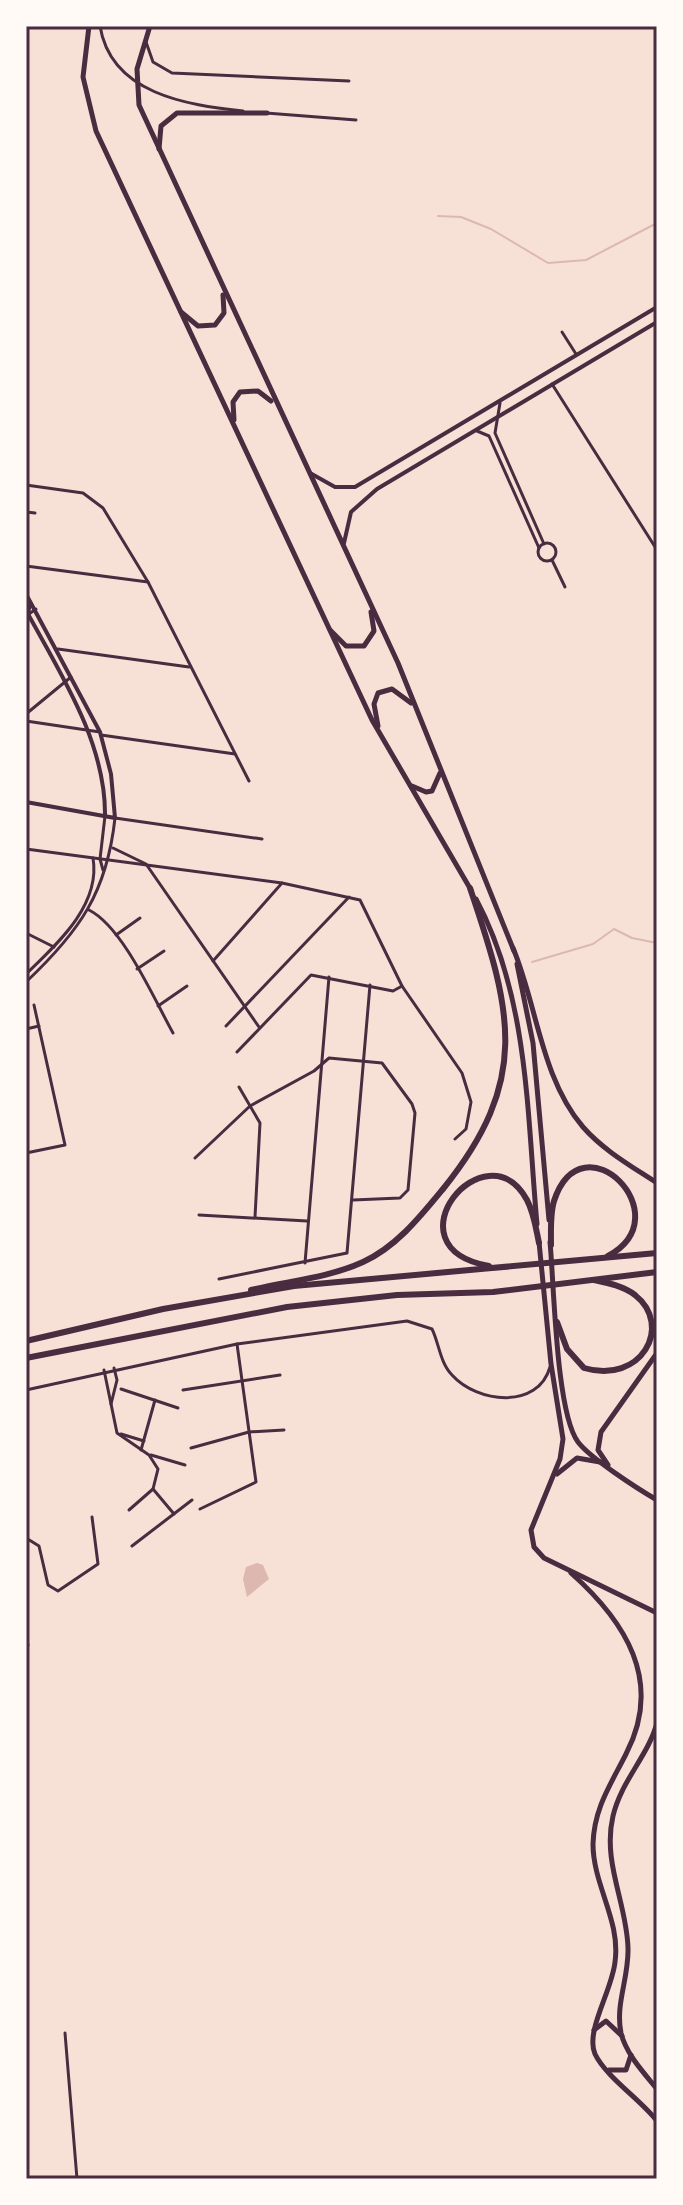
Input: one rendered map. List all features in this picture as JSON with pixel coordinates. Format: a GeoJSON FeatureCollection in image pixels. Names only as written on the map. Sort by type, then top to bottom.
{"type":"FeatureCollection","features":[{"type":"Feature","properties":{"kind":"highway"},"geometry":{"type":"LineString","coordinates":[[26,1341],[359,1264],[402,1235],[470,1156],[498,1097],[507,1036],[505,1004],[494,959],[470,888]]}},
{"type":"Feature","properties":{"kind":"highway"},"geometry":{"type":"LineString","coordinates":[[551,1245],[553,1202],[564,1183],[587,1169],[613,1171],[627,1179],[638,1193],[642,1218],[632,1241],[601,1259]]}},
{"type":"Feature","properties":{"kind":"highway"},"geometry":{"type":"LineString","coordinates":[[513,1267],[471,1263],[449,1244],[444,1223],[456,1191],[472,1180],[487,1177],[513,1185],[529,1204],[539,1243]]}},
{"type":"Feature","properties":{"kind":"highway"},"geometry":{"type":"LineString","coordinates":[[163,1309],[366,1278],[657,1253]]}},
{"type":"Feature","properties":{"kind":"highway"},"geometry":{"type":"LineString","coordinates":[[26,1358],[287,1307],[397,1295],[527,1288],[587,1278],[657,1272]]}},
{"type":"Feature","properties":{"kind":"highway"},"geometry":{"type":"LineString","coordinates":[[557,1322],[567,1349],[584,1368],[616,1372],[634,1364],[642,1355],[651,1330],[643,1304],[625,1290],[587,1278]]}},
{"type":"Feature","properties":{"kind":"main road"},"geometry":{"type":"LineString","coordinates":[[89,26],[83,62],[87,107],[322,620],[385,741],[470,888],[502,957],[516,1013],[551,1364],[563,1439],[552,1482]]}},
{"type":"Feature","properties":{"kind":"main road"},"geometry":{"type":"LineString","coordinates":[[150,26],[137,69],[139,105],[305,469],[398,663],[526,979],[553,1075],[567,1105],[596,1141],[657,1183]]}},
{"type":"Feature","properties":{"kind":"main road"},"geometry":{"type":"LineString","coordinates":[[160,154],[161,126],[177,113],[267,113]]}},
{"type":"Feature","properties":{"kind":"main road"},"geometry":{"type":"LineString","coordinates":[[178,308],[198,326],[215,325],[224,313],[222,285]]}},
{"type":"Feature","properties":{"kind":"main road"},"geometry":{"type":"LineString","coordinates":[[238,435],[232,409],[240,392],[251,389],[263,393],[277,408]]}},
{"type":"Feature","properties":{"kind":"main road"},"geometry":{"type":"LineString","coordinates":[[322,620],[341,643],[353,647],[364,646],[374,631],[366,598]]}},
{"type":"Feature","properties":{"kind":"main road"},"geometry":{"type":"LineString","coordinates":[[385,741],[375,714],[378,693],[392,689],[400,691],[416,710]]}},
{"type":"Feature","properties":{"kind":"main road"},"geometry":{"type":"LineString","coordinates":[[409,783],[420,791],[432,791],[439,781],[440,771]]}},
{"type":"Feature","properties":{"kind":"main road"},"geometry":{"type":"LineString","coordinates":[[513,948],[533,1043],[557,1322],[569,1422],[581,1446],[657,1500]]}},
{"type":"Feature","properties":{"kind":"main road"},"geometry":{"type":"LineString","coordinates":[[608,1465],[598,1450],[601,1432],[657,1353]]}},
{"type":"Feature","properties":{"kind":"main road"},"geometry":{"type":"LineString","coordinates":[[608,1465],[577,1458],[566,1463],[552,1482],[535,1517],[531,1536],[537,1553],[571,1573],[657,1613]]}},
{"type":"Feature","properties":{"kind":"main road"},"geometry":{"type":"LineString","coordinates":[[571,1573],[621,1625],[637,1664],[641,1694],[632,1740],[609,1782],[596,1819],[595,1864],[615,1933],[616,1956],[613,1983],[591,2034],[595,2055],[657,2121]]}},
{"type":"Feature","properties":{"kind":"main road"},"geometry":{"type":"LineString","coordinates":[[622,2037],[619,2004],[627,1970],[627,1926],[611,1864],[611,1830],[625,1781],[657,1723]]}},
{"type":"Feature","properties":{"kind":"main road"},"geometry":{"type":"LineString","coordinates":[[591,2034],[606,2021],[622,2037],[631,2055],[657,2089]]}},
{"type":"Feature","properties":{"kind":"main road"},"geometry":{"type":"LineString","coordinates":[[608,2070],[624,2071],[631,2055]]}},
{"type":"Feature","properties":{"kind":"street"},"geometry":{"type":"LineString","coordinates":[[100,26],[107,49],[119,67],[158,95],[211,108],[356,120]]}},
{"type":"Feature","properties":{"kind":"street"},"geometry":{"type":"LineString","coordinates":[[145,39],[153,62],[172,73],[349,81]]}},
{"type":"Feature","properties":{"kind":"street"},"geometry":{"type":"LineString","coordinates":[[305,469],[326,484],[355,487],[657,307]]}},
{"type":"Feature","properties":{"kind":"street"},"geometry":{"type":"LineString","coordinates":[[344,548],[346,523],[358,504],[415,463],[657,322]]}},
{"type":"Feature","properties":{"kind":"street"},"geometry":{"type":"LineString","coordinates":[[562,332],[576,354]]}},
{"type":"Feature","properties":{"kind":"street"},"geometry":{"type":"LineString","coordinates":[[552,384],[657,550]]}},
{"type":"Feature","properties":{"kind":"street"},"geometry":{"type":"LineString","coordinates":[[500,401],[495,433],[544,544],[556,549],[552,560],[565,587]]}},
{"type":"Feature","properties":{"kind":"street"},"geometry":{"type":"LineString","coordinates":[[474,429],[489,436],[539,548],[541,559],[552,560]]}},
{"type":"Feature","properties":{"kind":"street"},"geometry":{"type":"LineString","coordinates":[[489,436],[495,433]]}},
{"type":"Feature","properties":{"kind":"street"},"geometry":{"type":"LineString","coordinates":[[26,485],[83,493],[103,508],[148,582],[249,781]]}},
{"type":"Feature","properties":{"kind":"street"},"geometry":{"type":"LineString","coordinates":[[26,512],[35,513]]}},
{"type":"Feature","properties":{"kind":"street"},"geometry":{"type":"LineString","coordinates":[[539,548],[544,544]]}},
{"type":"Feature","properties":{"kind":"street"},"geometry":{"type":"LineString","coordinates":[[26,566],[148,582]]}},
{"type":"Feature","properties":{"kind":"street"},"geometry":{"type":"LineString","coordinates":[[26,594],[58,649],[100,734],[111,774],[115,818],[110,861],[103,870],[89,910],[60,949],[26,982]]}},
{"type":"Feature","properties":{"kind":"street"},"geometry":{"type":"LineString","coordinates":[[30,603],[27,615],[63,681],[103,776],[105,816],[100,859],[103,870]]}},
{"type":"Feature","properties":{"kind":"street"},"geometry":{"type":"LineString","coordinates":[[27,615],[36,609]]}},
{"type":"Feature","properties":{"kind":"street"},"geometry":{"type":"LineString","coordinates":[[58,649],[190,667]]}},
{"type":"Feature","properties":{"kind":"street"},"geometry":{"type":"LineString","coordinates":[[26,714],[71,677]]}},
{"type":"Feature","properties":{"kind":"street"},"geometry":{"type":"LineString","coordinates":[[26,721],[235,754]]}},
{"type":"Feature","properties":{"kind":"street"},"geometry":{"type":"LineString","coordinates":[[26,802],[262,839]]}},
{"type":"Feature","properties":{"kind":"street"},"geometry":{"type":"LineString","coordinates":[[112,847],[146,864],[259,1027]]}},
{"type":"Feature","properties":{"kind":"street"},"geometry":{"type":"LineString","coordinates":[[26,849],[282,883],[360,900],[402,986],[453,1058],[469,1089],[466,1129],[455,1139]]}},
{"type":"Feature","properties":{"kind":"street"},"geometry":{"type":"LineString","coordinates":[[26,974],[54,947],[87,902],[96,872],[93,858]]}},
{"type":"Feature","properties":{"kind":"street"},"geometry":{"type":"LineString","coordinates":[[213,961],[282,883]]}},
{"type":"Feature","properties":{"kind":"street"},"geometry":{"type":"LineString","coordinates":[[226,1026],[349,897]]}},
{"type":"Feature","properties":{"kind":"street"},"geometry":{"type":"LineString","coordinates":[[89,910],[102,917],[116,935],[173,1033]]}},
{"type":"Feature","properties":{"kind":"street"},"geometry":{"type":"LineString","coordinates":[[116,935],[140,918]]}},
{"type":"Feature","properties":{"kind":"street"},"geometry":{"type":"LineString","coordinates":[[26,933],[54,947]]}},
{"type":"Feature","properties":{"kind":"street"},"geometry":{"type":"LineString","coordinates":[[137,970],[164,951]]}},
{"type":"Feature","properties":{"kind":"street"},"geometry":{"type":"LineString","coordinates":[[237,1052],[311,975],[393,991],[402,986]]}},
{"type":"Feature","properties":{"kind":"street"},"geometry":{"type":"LineString","coordinates":[[305,1263],[329,977]]}},
{"type":"Feature","properties":{"kind":"street"},"geometry":{"type":"LineString","coordinates":[[219,1279],[347,1253],[370,985]]}},
{"type":"Feature","properties":{"kind":"street"},"geometry":{"type":"LineString","coordinates":[[158,1006],[187,986]]}},
{"type":"Feature","properties":{"kind":"street"},"geometry":{"type":"LineString","coordinates":[[26,1153],[65,1145],[34,1005]]}},
{"type":"Feature","properties":{"kind":"street"},"geometry":{"type":"LineString","coordinates":[[26,1029],[39,1026]]}},
{"type":"Feature","properties":{"kind":"street"},"geometry":{"type":"LineString","coordinates":[[195,1158],[250,1106],[314,1071],[321,1063],[333,1057],[364,1059],[385,1065],[415,1109],[408,1190],[400,1198],[353,1200]]}},
{"type":"Feature","properties":{"kind":"street"},"geometry":{"type":"LineString","coordinates":[[239,1087],[261,1129],[255,1217]]}},
{"type":"Feature","properties":{"kind":"street"},"geometry":{"type":"LineString","coordinates":[[199,1215],[307,1221]]}},
{"type":"Feature","properties":{"kind":"street"},"geometry":{"type":"LineString","coordinates":[[26,1390],[104,1370],[237,1344],[393,1323],[420,1324],[432,1329],[452,1376],[467,1390],[484,1397],[536,1392],[545,1383],[551,1364]]}},
{"type":"Feature","properties":{"kind":"street"},"geometry":{"type":"LineString","coordinates":[[200,1509],[256,1482],[237,1344]]}},
{"type":"Feature","properties":{"kind":"street"},"geometry":{"type":"LineString","coordinates":[[110,1407],[117,1380],[114,1368]]}},
{"type":"Feature","properties":{"kind":"street"},"geometry":{"type":"LineString","coordinates":[[104,1370],[117,1433],[149,1455],[185,1465]]}},
{"type":"Feature","properties":{"kind":"street"},"geometry":{"type":"LineString","coordinates":[[183,1390],[280,1375]]}},
{"type":"Feature","properties":{"kind":"street"},"geometry":{"type":"LineString","coordinates":[[121,1389],[178,1408]]}},
{"type":"Feature","properties":{"kind":"street"},"geometry":{"type":"LineString","coordinates":[[141,1450],[155,1400]]}},
{"type":"Feature","properties":{"kind":"street"},"geometry":{"type":"LineString","coordinates":[[191,1448],[249,1432],[284,1430]]}},
{"type":"Feature","properties":{"kind":"street"},"geometry":{"type":"LineString","coordinates":[[117,1433],[144,1441]]}},
{"type":"Feature","properties":{"kind":"street"},"geometry":{"type":"LineString","coordinates":[[129,1510],[153,1489],[158,1469],[149,1455]]}},
{"type":"Feature","properties":{"kind":"street"},"geometry":{"type":"LineString","coordinates":[[153,1489],[174,1514]]}},
{"type":"Feature","properties":{"kind":"street"},"geometry":{"type":"LineString","coordinates":[[132,1546],[192,1500]]}},
{"type":"Feature","properties":{"kind":"street"},"geometry":{"type":"LineString","coordinates":[[26,1538],[39,1546],[48,1585],[58,1591],[98,1564],[92,1517]]}},
{"type":"Feature","properties":{"kind":"street"},"geometry":{"type":"LineString","coordinates":[[26,1637],[28,1645]]}},
{"type":"Feature","properties":{"kind":"street"},"geometry":{"type":"LineString","coordinates":[[65,2033],[77,2179]]}},
{"type":"Feature","properties":{"kind":"shaded area"},"geometry":{"type":"Polygon","coordinates":[[[257,1563],[263,1565],[269,1579],[247,1597],[243,1579],[246,1567],[257,1563]]]}},
{"type":"Feature","properties":{"kind":"waterway"},"geometry":{"type":"LineString","coordinates":[[438,216],[461,217],[491,229],[548,263],[586,260],[657,223]]}},
{"type":"Feature","properties":{"kind":"waterway"},"geometry":{"type":"LineString","coordinates":[[532,962],[593,944],[614,929],[632,938],[657,943]]}}]}
